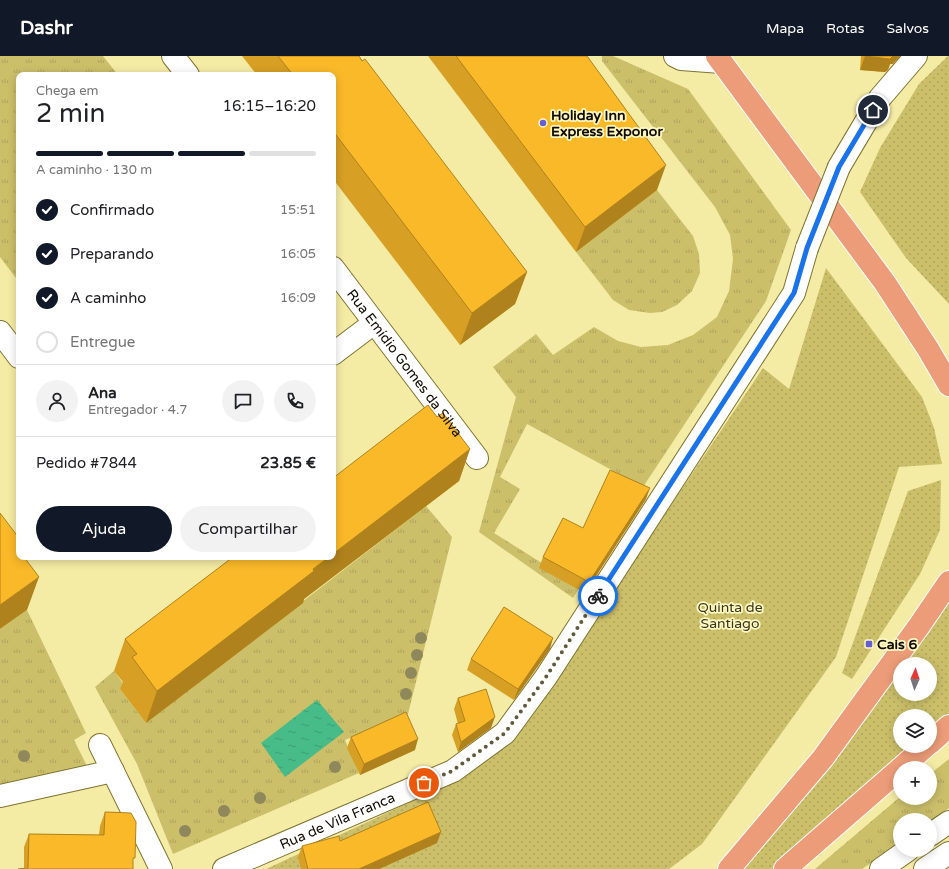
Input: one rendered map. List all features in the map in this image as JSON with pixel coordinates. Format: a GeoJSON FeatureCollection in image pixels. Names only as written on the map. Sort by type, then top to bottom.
{"type":"FeatureCollection","features":[{"type":"Feature","properties":{"kind":"main road"},"geometry":{"type":"LineString","coordinates":[[719,59],[885,283],[928,349],[949,385]]}},
{"type":"Feature","properties":{"kind":"main road"},"geometry":{"type":"LineString","coordinates":[[928,349],[949,367]]}},
{"type":"Feature","properties":{"kind":"main road"},"geometry":{"type":"LineString","coordinates":[[729,869],[822,758],[919,626],[949,582]]}},
{"type":"Feature","properties":{"kind":"main road"},"geometry":{"type":"LineString","coordinates":[[937,737],[949,726]]}},
{"type":"Feature","properties":{"kind":"main road"},"geometry":{"type":"LineString","coordinates":[[908,761],[918,753]]}},
{"type":"Feature","properties":{"kind":"main road"},"geometry":{"type":"LineString","coordinates":[[785,869],[893,774]]}},
{"type":"Feature","properties":{"kind":"street"},"geometry":{"type":"LineString","coordinates":[[173,56],[186,72]]}},
{"type":"Feature","properties":{"kind":"street"},"geometry":{"type":"LineString","coordinates":[[675,56],[681,58],[719,59]]}},
{"type":"Feature","properties":{"kind":"street","name":"Rua de Vila Franca"},"geometry":{"type":"LineString","coordinates":[[224,869],[452,771],[505,733],[546,677],[794,293],[807,248],[839,167],[880,98],[916,56]]}},
{"type":"Feature","properties":{"kind":"street","name":"Rua Emídio Gomes da Silva"},"geometry":{"type":"LineString","coordinates":[[336,272],[477,458]]}},
{"type":"Feature","properties":{"kind":"street"},"geometry":{"type":"LineString","coordinates":[[336,352],[374,323]]}},
{"type":"Feature","properties":{"kind":"street"},"geometry":{"type":"LineString","coordinates":[[0,332],[16,353]]}},
{"type":"Feature","properties":{"kind":"street"},"geometry":{"type":"LineString","coordinates":[[100,745],[161,869]]}},
{"type":"Feature","properties":{"kind":"street"},"geometry":{"type":"LineString","coordinates":[[0,796],[113,771]]}},
{"type":"Feature","properties":{"kind":"street"},"geometry":{"type":"LineString","coordinates":[[925,869],[949,853]]}},
{"type":"Feature","properties":{"kind":"street"},"geometry":{"type":"LineString","coordinates":[[881,869],[898,857]]}},
{"type":"Feature","properties":{"kind":"green space"},"geometry":{"type":"Polygon","coordinates":[[[0,56],[103,56],[116,72],[16,72],[16,278],[0,257],[0,56]]]}},
{"type":"Feature","properties":{"kind":"green space"},"geometry":{"type":"Polygon","coordinates":[[[602,56],[613,56],[688,89],[791,230],[766,301],[643,487],[527,424],[500,477],[520,489],[494,533],[580,587],[573,598],[479,532],[516,397],[493,367],[536,334],[553,355],[594,327],[618,341],[641,347],[668,345],[693,335],[717,317],[729,291],[733,259],[730,235],[715,207],[602,61],[602,56]]]}},
{"type":"Feature","properties":{"kind":"green space"},"geometry":{"type":"Polygon","coordinates":[[[948,56],[949,304],[906,258],[860,192],[880,148],[919,84],[948,56]]]}},
{"type":"Feature","properties":{"kind":"green space"},"geometry":{"type":"Polygon","coordinates":[[[657,190],[693,236],[699,254],[700,273],[692,291],[677,305],[662,312],[650,313],[629,310],[613,300],[576,252],[657,190]]]}},
{"type":"Feature","properties":{"kind":"green space","name":"Quinta de Santiago"},"geometry":{"type":"Polygon","coordinates":[[[826,268],[922,397],[934,428],[942,464],[899,467],[836,657],[702,844],[669,869],[266,869],[458,780],[520,730],[763,368],[789,389],[826,268]]]}},
{"type":"Feature","properties":{"kind":"green space"},"geometry":{"type":"Polygon","coordinates":[[[941,480],[940,530],[920,574],[852,679],[842,673],[908,491],[941,480]]]}},
{"type":"Feature","properties":{"kind":"green space"},"geometry":{"type":"Polygon","coordinates":[[[426,506],[452,537],[408,714],[345,740],[359,773],[173,854],[137,764],[95,687],[114,671],[125,686],[120,689],[146,723],[426,506]]]}},
{"type":"Feature","properties":{"kind":"green space"},"geometry":{"type":"Polygon","coordinates":[[[949,582],[949,726],[937,737],[937,709],[893,709],[893,753],[918,753],[909,761],[893,761],[893,775],[785,869],[729,869],[949,582]]]}},
{"type":"Feature","properties":{"kind":"green space"},"geometry":{"type":"Polygon","coordinates":[[[27,610],[86,733],[74,740],[89,770],[0,788],[0,629],[27,610]]]}},
{"type":"Feature","properties":{"kind":"green space"},"geometry":{"type":"Polygon","coordinates":[[[949,759],[949,808],[937,817],[937,813],[893,813],[893,848],[862,869],[815,869],[893,803],[893,805],[937,805],[937,768],[949,759]]]}},
{"type":"Feature","properties":{"kind":"water"},"geometry":{"type":"Polygon","coordinates":[[[317,700],[344,732],[285,777],[261,743],[317,700]]]}},
{"type":"Feature","properties":{"kind":"building"},"geometry":{"type":"Polygon","coordinates":[[[278,56],[359,56],[362,61],[365,59],[527,272],[472,313],[336,135],[336,72],[291,72],[278,56]]]}},
{"type":"Feature","properties":{"kind":"building","name":"Holiday Inn Express Exponor"},"geometry":{"type":"Polygon","coordinates":[[[456,56],[587,56],[666,165],[585,227],[456,56]]]}},
{"type":"Feature","properties":{"kind":"building"},"geometry":{"type":"Polygon","coordinates":[[[865,56],[893,56],[890,59],[865,56]]]}},
{"type":"Feature","properties":{"kind":"building"},"geometry":{"type":"Polygon","coordinates":[[[428,405],[437,417],[443,413],[470,449],[336,552],[336,476],[428,405]]]}},
{"type":"Feature","properties":{"kind":"building"},"geometry":{"type":"Polygon","coordinates":[[[610,470],[650,488],[589,582],[543,557],[563,518],[583,528],[610,470]]]}},
{"type":"Feature","properties":{"kind":"building"},"geometry":{"type":"Polygon","coordinates":[[[0,513],[16,534],[16,560],[26,560],[39,577],[0,605],[0,513]]]}},
{"type":"Feature","properties":{"kind":"building"},"geometry":{"type":"Polygon","coordinates":[[[229,560],[325,560],[313,569],[314,571],[157,691],[132,657],[137,654],[125,639],[229,560]]]}},
{"type":"Feature","properties":{"kind":"building"},"geometry":{"type":"Polygon","coordinates":[[[504,607],[553,638],[518,689],[471,659],[504,607]]]}},
{"type":"Feature","properties":{"kind":"building"},"geometry":{"type":"Polygon","coordinates":[[[486,689],[495,717],[461,742],[456,724],[465,721],[458,698],[486,689]]]}},
{"type":"Feature","properties":{"kind":"building"},"geometry":{"type":"Polygon","coordinates":[[[406,712],[418,739],[364,764],[351,737],[406,712]]]}},
{"type":"Feature","properties":{"kind":"building"},"geometry":{"type":"Polygon","coordinates":[[[428,802],[441,832],[359,869],[308,869],[302,846],[339,836],[340,841],[428,802]]]}},
{"type":"Feature","properties":{"kind":"building"},"geometry":{"type":"Polygon","coordinates":[[[105,812],[131,813],[136,822],[135,858],[133,858],[133,869],[18,869],[28,868],[29,834],[104,835],[105,812]]]}},
{"type":"Feature","properties":{"kind":"way so far"},"geometry":{"type":"LineString","coordinates":[[424,783],[452,771],[505,733],[546,677],[598,596]]}},
{"type":"Feature","properties":{"kind":"place","name":"Holiday Inn Express Exponor"},"geometry":{"type":"Point","coordinates":[543,123]}},
{"type":"Feature","properties":{"kind":"place","name":"Cais 6"},"geometry":{"type":"Point","coordinates":[869,644]}},
{"type":"Feature","properties":{"kind":"route"},"geometry":{"type":"LineString","coordinates":[[598,596],[794,293],[807,248],[839,167],[873,110]]}}]}
